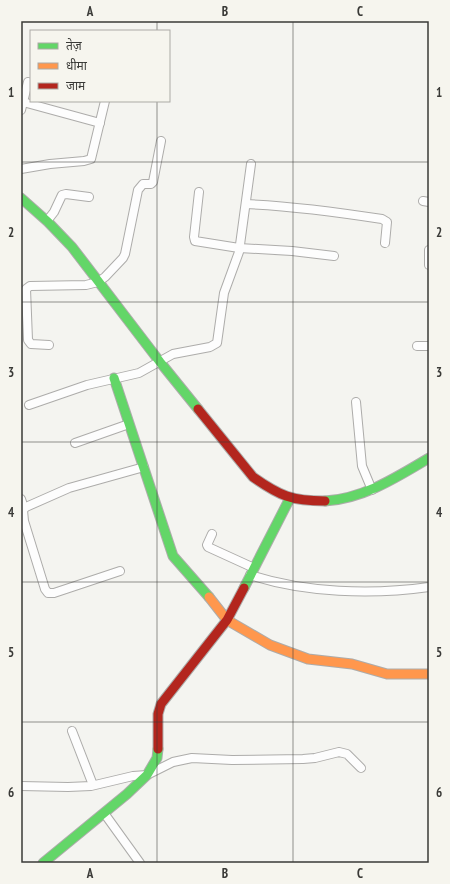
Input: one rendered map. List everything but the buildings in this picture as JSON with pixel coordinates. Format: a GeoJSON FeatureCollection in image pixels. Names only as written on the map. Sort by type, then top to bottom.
{"type":"FeatureCollection","features":[{"type":"Feature","properties":{"kind":"street"},"geometry":{"type":"LineString","coordinates":[[27,81],[22,106],[100,123]]}},
{"type":"Feature","properties":{"kind":"street"},"geometry":{"type":"LineString","coordinates":[[21,169],[89,160],[93,156],[100,123],[102,102]]}},
{"type":"Feature","properties":{"kind":"street"},"geometry":{"type":"LineString","coordinates":[[49,345],[31,344],[28,340],[26,291],[28,287],[81,285],[102,280],[124,256],[138,190],[142,184],[151,184],[153,182],[161,141]]}},
{"type":"Feature","properties":{"kind":"street"},"geometry":{"type":"LineString","coordinates":[[29,406],[86,385],[139,372],[173,354],[210,347],[217,344],[224,293],[234,268],[239,248],[251,164]]}},
{"type":"Feature","properties":{"kind":"street"},"geometry":{"type":"LineString","coordinates":[[199,192],[194,240],[198,242],[239,248],[292,251],[334,256]]}},
{"type":"Feature","properties":{"kind":"street"},"geometry":{"type":"LineString","coordinates":[[50,216],[60,197],[64,194],[89,197]]}},
{"type":"Feature","properties":{"kind":"street"},"geometry":{"type":"LineString","coordinates":[[21,198],[50,216],[72,247],[102,280],[253,476],[275,492],[290,498],[321,502],[351,497],[369,485],[429,458]]}},
{"type":"Feature","properties":{"kind":"street"},"geometry":{"type":"LineString","coordinates":[[246,204],[325,210],[382,218],[388,222],[385,243]]}},
{"type":"Feature","properties":{"kind":"street"},"geometry":{"type":"LineString","coordinates":[[429,250],[429,266]]}},
{"type":"Feature","properties":{"kind":"street"},"geometry":{"type":"LineString","coordinates":[[418,346],[429,346]]}},
{"type":"Feature","properties":{"kind":"street"},"geometry":{"type":"LineString","coordinates":[[114,378],[175,558],[206,593],[227,620],[270,645],[308,659],[352,664],[387,674],[429,674]]}},
{"type":"Feature","properties":{"kind":"street"},"geometry":{"type":"LineString","coordinates":[[356,402],[362,466],[369,485]]}},
{"type":"Feature","properties":{"kind":"street"},"geometry":{"type":"LineString","coordinates":[[75,443],[129,424]]}},
{"type":"Feature","properties":{"kind":"street"},"geometry":{"type":"LineString","coordinates":[[24,508],[60,492],[144,467]]}},
{"type":"Feature","properties":{"kind":"street"},"geometry":{"type":"LineString","coordinates":[[43,863],[104,813],[147,775],[153,766],[158,753],[158,714],[161,704],[227,620],[290,498]]}},
{"type":"Feature","properties":{"kind":"street"},"geometry":{"type":"LineString","coordinates":[[21,499],[24,508],[22,512],[22,520],[45,589],[48,593],[54,593],[120,572]]}},
{"type":"Feature","properties":{"kind":"street"},"geometry":{"type":"LineString","coordinates":[[212,534],[207,545],[208,547],[252,572],[280,584],[310,589],[377,591],[429,587]]}},
{"type":"Feature","properties":{"kind":"street"},"geometry":{"type":"LineString","coordinates":[[72,731],[93,785]]}},
{"type":"Feature","properties":{"kind":"street"},"geometry":{"type":"LineString","coordinates":[[21,786],[74,787],[93,785],[133,776],[147,775],[173,762],[192,758],[232,760],[303,759],[315,758],[339,752],[347,754],[361,768]]}},
{"type":"Feature","properties":{"kind":"street"},"geometry":{"type":"LineString","coordinates":[[104,813],[140,863]]}},
{"type":"Feature","properties":{"kind":"traffic: fast"},"geometry":{"type":"LineString","coordinates":[[21,198],[48,222],[72,247],[198,409]]}},
{"type":"Feature","properties":{"kind":"traffic: fast"},"geometry":{"type":"LineString","coordinates":[[114,378],[173,556],[209,597]]}},
{"type":"Feature","properties":{"kind":"traffic: fast"},"geometry":{"type":"LineString","coordinates":[[325,501],[366,492],[429,458]]}},
{"type":"Feature","properties":{"kind":"traffic: fast"},"geometry":{"type":"LineString","coordinates":[[244,588],[290,498]]}},
{"type":"Feature","properties":{"kind":"traffic: fast"},"geometry":{"type":"LineString","coordinates":[[43,863],[127,794],[147,775],[157,758],[158,749]]}},
{"type":"Feature","properties":{"kind":"traffic: slow"},"geometry":{"type":"LineString","coordinates":[[209,597],[227,620],[270,645],[308,659],[352,664],[387,674],[429,674]]}},
{"type":"Feature","properties":{"kind":"traffic: jam"},"geometry":{"type":"LineString","coordinates":[[198,409],[253,477],[271,489],[287,496],[304,500],[325,501]]}},
{"type":"Feature","properties":{"kind":"traffic: jam"},"geometry":{"type":"LineString","coordinates":[[158,749],[158,714],[161,704],[227,620],[244,588]]}}]}
